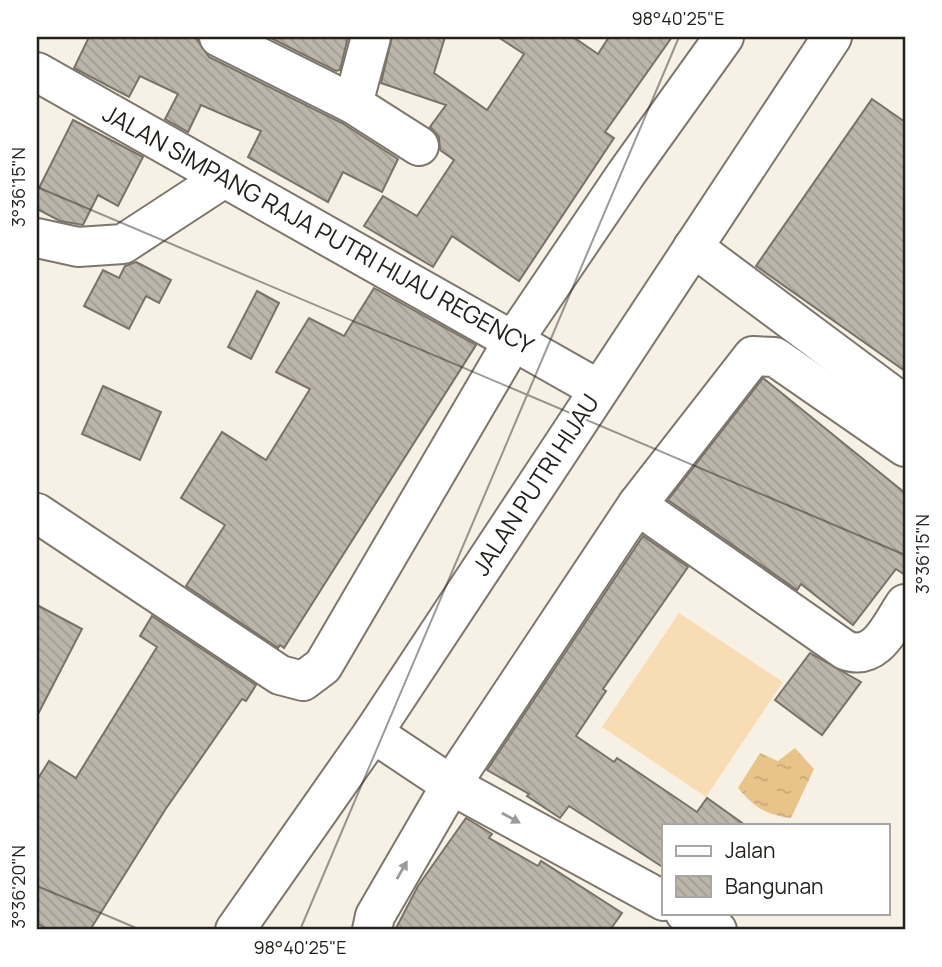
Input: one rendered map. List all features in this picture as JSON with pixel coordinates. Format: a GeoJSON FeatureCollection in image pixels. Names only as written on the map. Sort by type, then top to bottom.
{"type":"FeatureCollection","features":[{"type":"Feature","properties":{"kind":"street"},"geometry":{"type":"LineString","coordinates":[[219,37],[353,104],[419,146]]}},
{"type":"Feature","properties":{"kind":"street"},"geometry":{"type":"LineString","coordinates":[[353,104],[371,37]]}},
{"type":"Feature","properties":{"kind":"street"},"geometry":{"type":"LineString","coordinates":[[37,513],[279,675],[303,681],[323,666],[513,341],[724,37]]}},
{"type":"Feature","properties":{"kind":"street","name":"JALAN PUTRI HIJAU"},"geometry":{"type":"LineString","coordinates":[[235,930],[373,733],[832,37]]}},
{"type":"Feature","properties":{"kind":"street","name":"JALAN SIMPANG RAJA PUTRI HIJAU REGENCY"},"geometry":{"type":"LineString","coordinates":[[37,72],[598,389]]}},
{"type":"Feature","properties":{"kind":"street"},"geometry":{"type":"LineString","coordinates":[[37,238],[78,247],[123,244],[224,178]]}},
{"type":"Feature","properties":{"kind":"street"},"geometry":{"type":"LineString","coordinates":[[693,247],[905,405]]}},
{"type":"Feature","properties":{"kind":"street"},"geometry":{"type":"LineString","coordinates":[[372,930],[375,915],[451,785],[637,505],[753,356],[775,357],[905,447]]}},
{"type":"Feature","properties":{"kind":"street"},"geometry":{"type":"LineString","coordinates":[[637,505],[845,650],[856,654],[866,653],[876,646],[905,604]]}},
{"type":"Feature","properties":{"kind":"street"},"geometry":{"type":"LineString","coordinates":[[373,733],[451,785],[662,900]]}},
{"type":"Feature","properties":{"kind":"street"},"geometry":{"type":"LineString","coordinates":[[687,914],[717,930]]}},
{"type":"Feature","properties":{"kind":"shaded area"},"geometry":{"type":"Polygon","coordinates":[[[679,613],[783,682],[706,797],[602,727],[679,613]]]}},
{"type":"Feature","properties":{"kind":"water"},"geometry":{"type":"Polygon","coordinates":[[[795,748],[814,769],[791,818],[774,815],[761,809],[738,788],[760,753],[778,761],[795,748]]]}},
{"type":"Feature","properties":{"kind":"building"},"geometry":{"type":"Polygon","coordinates":[[[89,37],[195,37],[209,57],[342,123],[398,159],[382,192],[343,172],[328,202],[248,157],[261,131],[201,105],[188,132],[165,119],[178,94],[140,76],[129,97],[74,68],[89,37]]]}},
{"type":"Feature","properties":{"kind":"building"},"geometry":{"type":"Polygon","coordinates":[[[269,37],[348,37],[340,70],[336,71],[269,37]]]}},
{"type":"Feature","properties":{"kind":"building"},"geometry":{"type":"Polygon","coordinates":[[[392,37],[445,37],[434,73],[487,110],[524,54],[498,37],[573,37],[598,54],[609,37],[672,37],[605,132],[614,138],[519,281],[452,236],[433,267],[364,226],[383,196],[417,216],[454,160],[440,150],[439,137],[430,127],[446,105],[381,83],[392,37]]]}},
{"type":"Feature","properties":{"kind":"building"},"geometry":{"type":"Polygon","coordinates":[[[872,99],[905,122],[905,371],[756,266],[872,99]]]}},
{"type":"Feature","properties":{"kind":"building"},"geometry":{"type":"Polygon","coordinates":[[[73,120],[143,157],[118,206],[98,195],[83,225],[60,221],[37,209],[37,192],[73,120]]]}},
{"type":"Feature","properties":{"kind":"building"},"geometry":{"type":"Polygon","coordinates":[[[136,262],[171,280],[159,303],[146,296],[129,329],[84,306],[103,270],[119,278],[125,266],[136,262]]]}},
{"type":"Feature","properties":{"kind":"building"},"geometry":{"type":"Polygon","coordinates":[[[374,288],[476,345],[284,648],[280,645],[278,648],[186,586],[225,525],[181,498],[222,432],[266,460],[310,389],[276,372],[309,318],[344,336],[374,288]]]}},
{"type":"Feature","properties":{"kind":"building"},"geometry":{"type":"Polygon","coordinates":[[[257,291],[279,303],[251,359],[228,347],[257,291]]]}},
{"type":"Feature","properties":{"kind":"building"},"geometry":{"type":"Polygon","coordinates":[[[763,378],[905,493],[905,575],[896,569],[853,625],[801,584],[797,590],[668,500],[763,378]]]}},
{"type":"Feature","properties":{"kind":"building"},"geometry":{"type":"Polygon","coordinates":[[[103,386],[161,412],[140,460],[82,434],[103,386]]]}},
{"type":"Feature","properties":{"kind":"building"},"geometry":{"type":"Polygon","coordinates":[[[643,536],[688,567],[603,689],[606,691],[576,736],[614,762],[617,758],[697,812],[707,798],[744,824],[662,824],[662,867],[569,806],[560,818],[527,796],[529,794],[487,770],[643,536]]]}},
{"type":"Feature","properties":{"kind":"building"},"geometry":{"type":"Polygon","coordinates":[[[37,605],[82,629],[37,716],[37,605]]]}},
{"type":"Feature","properties":{"kind":"building"},"geometry":{"type":"Polygon","coordinates":[[[152,616],[256,685],[246,701],[242,699],[165,810],[90,930],[48,930],[37,923],[37,780],[49,761],[76,778],[157,647],[140,636],[152,616]]]}},
{"type":"Feature","properties":{"kind":"building"},"geometry":{"type":"Polygon","coordinates":[[[810,653],[861,682],[822,735],[775,700],[810,653]]]}},
{"type":"Feature","properties":{"kind":"building"},"geometry":{"type":"Polygon","coordinates":[[[466,818],[492,834],[489,838],[538,866],[541,861],[622,913],[610,930],[395,930],[418,886],[466,818]]]}}]}
